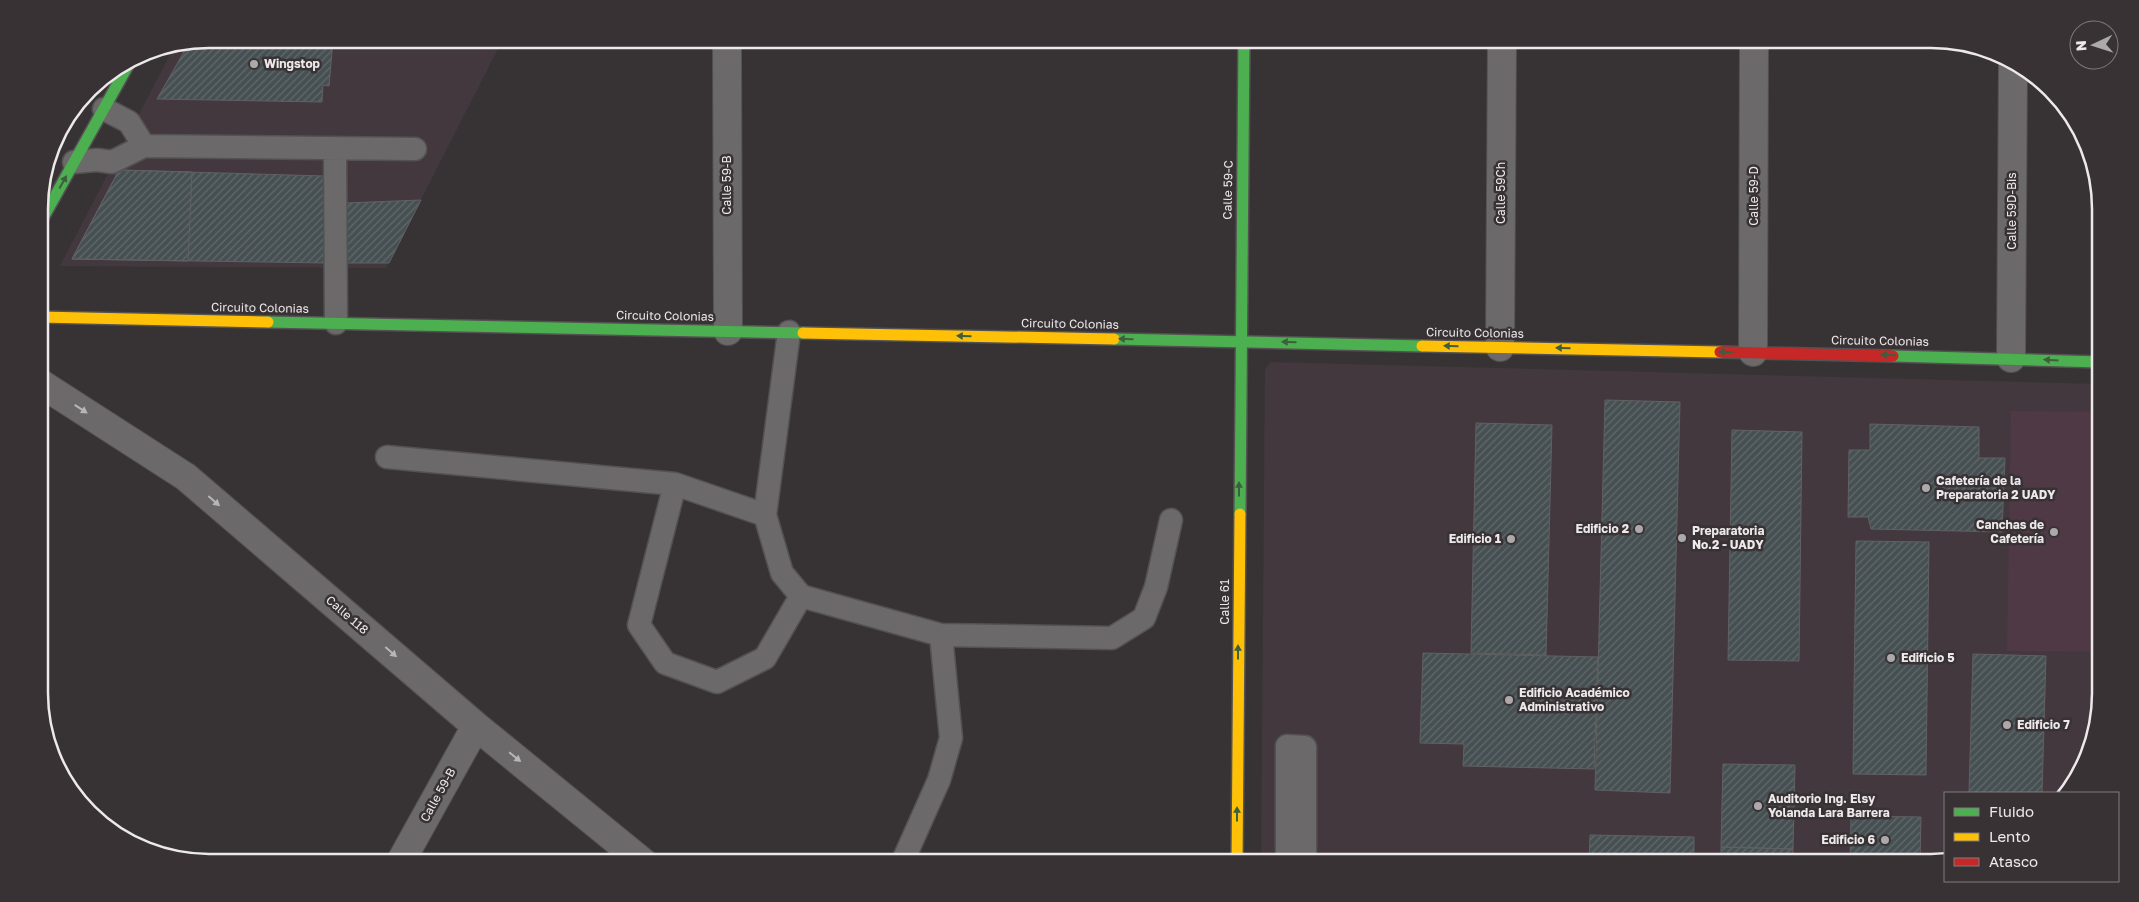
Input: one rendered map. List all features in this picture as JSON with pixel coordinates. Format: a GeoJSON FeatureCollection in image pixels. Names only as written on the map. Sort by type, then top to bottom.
{"type":"FeatureCollection","features":[{"type":"Feature","properties":{"kind":"street","name":"Calle 59-B"},"geometry":{"type":"LineString","coordinates":[[727,48],[728,331]]}},
{"type":"Feature","properties":{"kind":"street","name":"Calle 59-C"},"geometry":{"type":"LineString","coordinates":[[1240,341],[1244,48]]}},
{"type":"Feature","properties":{"kind":"street","name":"Calle 59Ch"},"geometry":{"type":"LineString","coordinates":[[1500,347],[1502,48]]}},
{"type":"Feature","properties":{"kind":"street","name":"Calle 59-D"},"geometry":{"type":"LineString","coordinates":[[1754,48],[1754,352]]}},
{"type":"Feature","properties":{"kind":"street","name":"Calle 59D-Bis"},"geometry":{"type":"LineString","coordinates":[[2011,358],[2013,71]]}},
{"type":"Feature","properties":{"kind":"street"},"geometry":{"type":"LineString","coordinates":[[48,209],[124,72]]}},
{"type":"Feature","properties":{"kind":"street","name":"Circuito Colonias"},"geometry":{"type":"LineString","coordinates":[[48,317],[1754,352],[2092,362]]}},
{"type":"Feature","properties":{"kind":"street","name":"Calle 61"},"geometry":{"type":"LineString","coordinates":[[1237,854],[1240,341]]}},
{"type":"Feature","properties":{"kind":"street","name":"Calle 118"},"geometry":{"type":"LineString","coordinates":[[48,388],[186,477],[476,726],[633,854]]}},
{"type":"Feature","properties":{"kind":"street","name":"Calle 59-B"},"geometry":{"type":"LineString","coordinates":[[405,854],[476,726]]}},
{"type":"Feature","properties":{"kind":"lane"},"geometry":{"type":"LineString","coordinates":[[104,109],[129,122],[144,146]]}},
{"type":"Feature","properties":{"kind":"lane"},"geometry":{"type":"LineString","coordinates":[[74,162],[97,160],[112,162],[144,146],[415,149]]}},
{"type":"Feature","properties":{"kind":"lane"},"geometry":{"type":"LineString","coordinates":[[335,148],[336,323]]}},
{"type":"Feature","properties":{"kind":"lane"},"geometry":{"type":"LineString","coordinates":[[789,332],[765,515],[782,573],[801,596],[941,635],[1112,638],[1144,618],[1156,587],[1171,520]]}},
{"type":"Feature","properties":{"kind":"lane"},"geometry":{"type":"LineString","coordinates":[[387,457],[675,484],[765,515]]}},
{"type":"Feature","properties":{"kind":"lane"},"geometry":{"type":"LineString","coordinates":[[675,484],[639,625],[665,663],[717,682],[765,658],[801,596]]}},
{"type":"Feature","properties":{"kind":"lane"},"geometry":{"type":"LineString","coordinates":[[906,854],[939,780],[951,738],[941,635]]}},
{"type":"Feature","properties":{"kind":"lane"},"geometry":{"type":"LineString","coordinates":[[1287,854],[1287,746],[1305,747],[1305,854]]}},
{"type":"Feature","properties":{"kind":"shaded area"},"geometry":{"type":"Polygon","coordinates":[[[209,48],[498,48],[386,268],[60,266],[171,52],[209,48]]]}},
{"type":"Feature","properties":{"kind":"shaded area","name":"Preparatoria No.2 - UADY"},"geometry":{"type":"Polygon","coordinates":[[[1270,362],[2092,384],[2092,693],[2086,735],[2075,764],[2057,792],[1944,792],[1944,854],[1941,854],[1261,854],[1265,370],[1270,362]]]}},
{"type":"Feature","properties":{"kind":"shaded area","name":"Canchas de Cafetería"},"geometry":{"type":"Polygon","coordinates":[[[2011,411],[2092,412],[2092,652],[2007,651],[2011,411]]]}},
{"type":"Feature","properties":{"kind":"building","name":"Wingstop"},"geometry":{"type":"Polygon","coordinates":[[[332,48],[329,86],[323,85],[322,102],[157,99],[185,49],[332,48]]]}},
{"type":"Feature","properties":{"kind":"building"},"geometry":{"type":"Polygon","coordinates":[[[119,170],[324,176],[326,263],[72,259],[119,170]]]}},
{"type":"Feature","properties":{"kind":"building"},"geometry":{"type":"Polygon","coordinates":[[[119,170],[192,172],[188,261],[72,259],[119,170]]]}},
{"type":"Feature","properties":{"kind":"building"},"geometry":{"type":"Polygon","coordinates":[[[421,200],[389,263],[343,263],[345,203],[421,200]]]}},
{"type":"Feature","properties":{"kind":"building","name":"Edificio 2"},"geometry":{"type":"Polygon","coordinates":[[[1605,400],[1680,402],[1670,793],[1595,790],[1605,400]]]}},
{"type":"Feature","properties":{"kind":"building","name":"Edificio 1"},"geometry":{"type":"Polygon","coordinates":[[[1476,423],[1552,425],[1546,655],[1471,653],[1476,423]]]}},
{"type":"Feature","properties":{"kind":"building","name":"Cafetería de la Preparatoria 2 UADY"},"geometry":{"type":"Polygon","coordinates":[[[1870,424],[1979,427],[1979,458],[2005,458],[2002,532],[1871,529],[1868,517],[1848,517],[1849,450],[1870,450],[1870,424]]]}},
{"type":"Feature","properties":{"kind":"building"},"geometry":{"type":"Polygon","coordinates":[[[1732,430],[1802,432],[1799,661],[1728,660],[1732,430]]]}},
{"type":"Feature","properties":{"kind":"building","name":"Edificio 5"},"geometry":{"type":"Polygon","coordinates":[[[1856,541],[1929,542],[1926,775],[1853,774],[1856,541]]]}},
{"type":"Feature","properties":{"kind":"building","name":"Edificio Académico Administrativo"},"geometry":{"type":"Polygon","coordinates":[[[1423,653],[1598,657],[1594,769],[1463,766],[1464,744],[1420,743],[1423,653]]]}},
{"type":"Feature","properties":{"kind":"building","name":"Edificio 7"},"geometry":{"type":"Polygon","coordinates":[[[1973,654],[2046,656],[2042,792],[1969,792],[1973,654]]]}},
{"type":"Feature","properties":{"kind":"building","name":"Auditorio Ing. Elsy Yolanda Lara Barrera"},"geometry":{"type":"Polygon","coordinates":[[[1723,764],[1795,765],[1793,849],[1721,847],[1723,764]]]}},
{"type":"Feature","properties":{"kind":"building","name":"Edificio 6"},"geometry":{"type":"Polygon","coordinates":[[[1851,816],[1921,817],[1920,854],[1850,854],[1851,816]]]}},
{"type":"Feature","properties":{"kind":"building"},"geometry":{"type":"Polygon","coordinates":[[[1590,835],[1694,837],[1694,854],[1589,854],[1590,835]]]}},
{"type":"Feature","properties":{"kind":"building"},"geometry":{"type":"Polygon","coordinates":[[[1721,847],[1793,849],[1793,854],[1721,854],[1721,847]]]}},
{"type":"Feature","properties":{"kind":"traffic: fast"},"geometry":{"type":"LineString","coordinates":[[1240,514],[1244,48]]}},
{"type":"Feature","properties":{"kind":"traffic: fast"},"geometry":{"type":"LineString","coordinates":[[48,209],[124,72]]}},
{"type":"Feature","properties":{"kind":"traffic: fast"},"geometry":{"type":"LineString","coordinates":[[268,322],[803,333]]}},
{"type":"Feature","properties":{"kind":"traffic: fast"},"geometry":{"type":"LineString","coordinates":[[1114,339],[1422,346]]}},
{"type":"Feature","properties":{"kind":"traffic: fast"},"geometry":{"type":"LineString","coordinates":[[1893,356],[2092,362]]}},
{"type":"Feature","properties":{"kind":"traffic: slow"},"geometry":{"type":"LineString","coordinates":[[48,317],[268,322]]}},
{"type":"Feature","properties":{"kind":"traffic: slow"},"geometry":{"type":"LineString","coordinates":[[803,333],[1114,339]]}},
{"type":"Feature","properties":{"kind":"traffic: slow"},"geometry":{"type":"LineString","coordinates":[[1422,346],[1720,352]]}},
{"type":"Feature","properties":{"kind":"traffic: slow"},"geometry":{"type":"LineString","coordinates":[[1237,854],[1240,514]]}},
{"type":"Feature","properties":{"kind":"traffic: jam"},"geometry":{"type":"LineString","coordinates":[[1720,352],[1893,356]]}},
{"type":"Feature","properties":{"kind":"place","name":"Wingstop"},"geometry":{"type":"Point","coordinates":[254,64]}},
{"type":"Feature","properties":{"kind":"place","name":"Cafetería de la Preparatoria 2 UADY"},"geometry":{"type":"Point","coordinates":[1926,488]}},
{"type":"Feature","properties":{"kind":"place","name":"Edificio 2"},"geometry":{"type":"Point","coordinates":[1639,529]}},
{"type":"Feature","properties":{"kind":"place","name":"Canchas de Cafetería"},"geometry":{"type":"Point","coordinates":[2054,532]}},
{"type":"Feature","properties":{"kind":"place","name":"Preparatoria No.2 - UADY"},"geometry":{"type":"Point","coordinates":[1682,538]}},
{"type":"Feature","properties":{"kind":"place","name":"Edificio 1"},"geometry":{"type":"Point","coordinates":[1511,539]}},
{"type":"Feature","properties":{"kind":"place","name":"Edificio 5"},"geometry":{"type":"Point","coordinates":[1891,658]}},
{"type":"Feature","properties":{"kind":"place","name":"Edificio Académico Administrativo"},"geometry":{"type":"Point","coordinates":[1509,700]}},
{"type":"Feature","properties":{"kind":"place","name":"Edificio 7"},"geometry":{"type":"Point","coordinates":[2007,725]}},
{"type":"Feature","properties":{"kind":"place","name":"Auditorio Ing. Elsy Yolanda Lara Barrera"},"geometry":{"type":"Point","coordinates":[1758,806]}},
{"type":"Feature","properties":{"kind":"place","name":"Edificio 6"},"geometry":{"type":"Point","coordinates":[1885,840]}}]}
